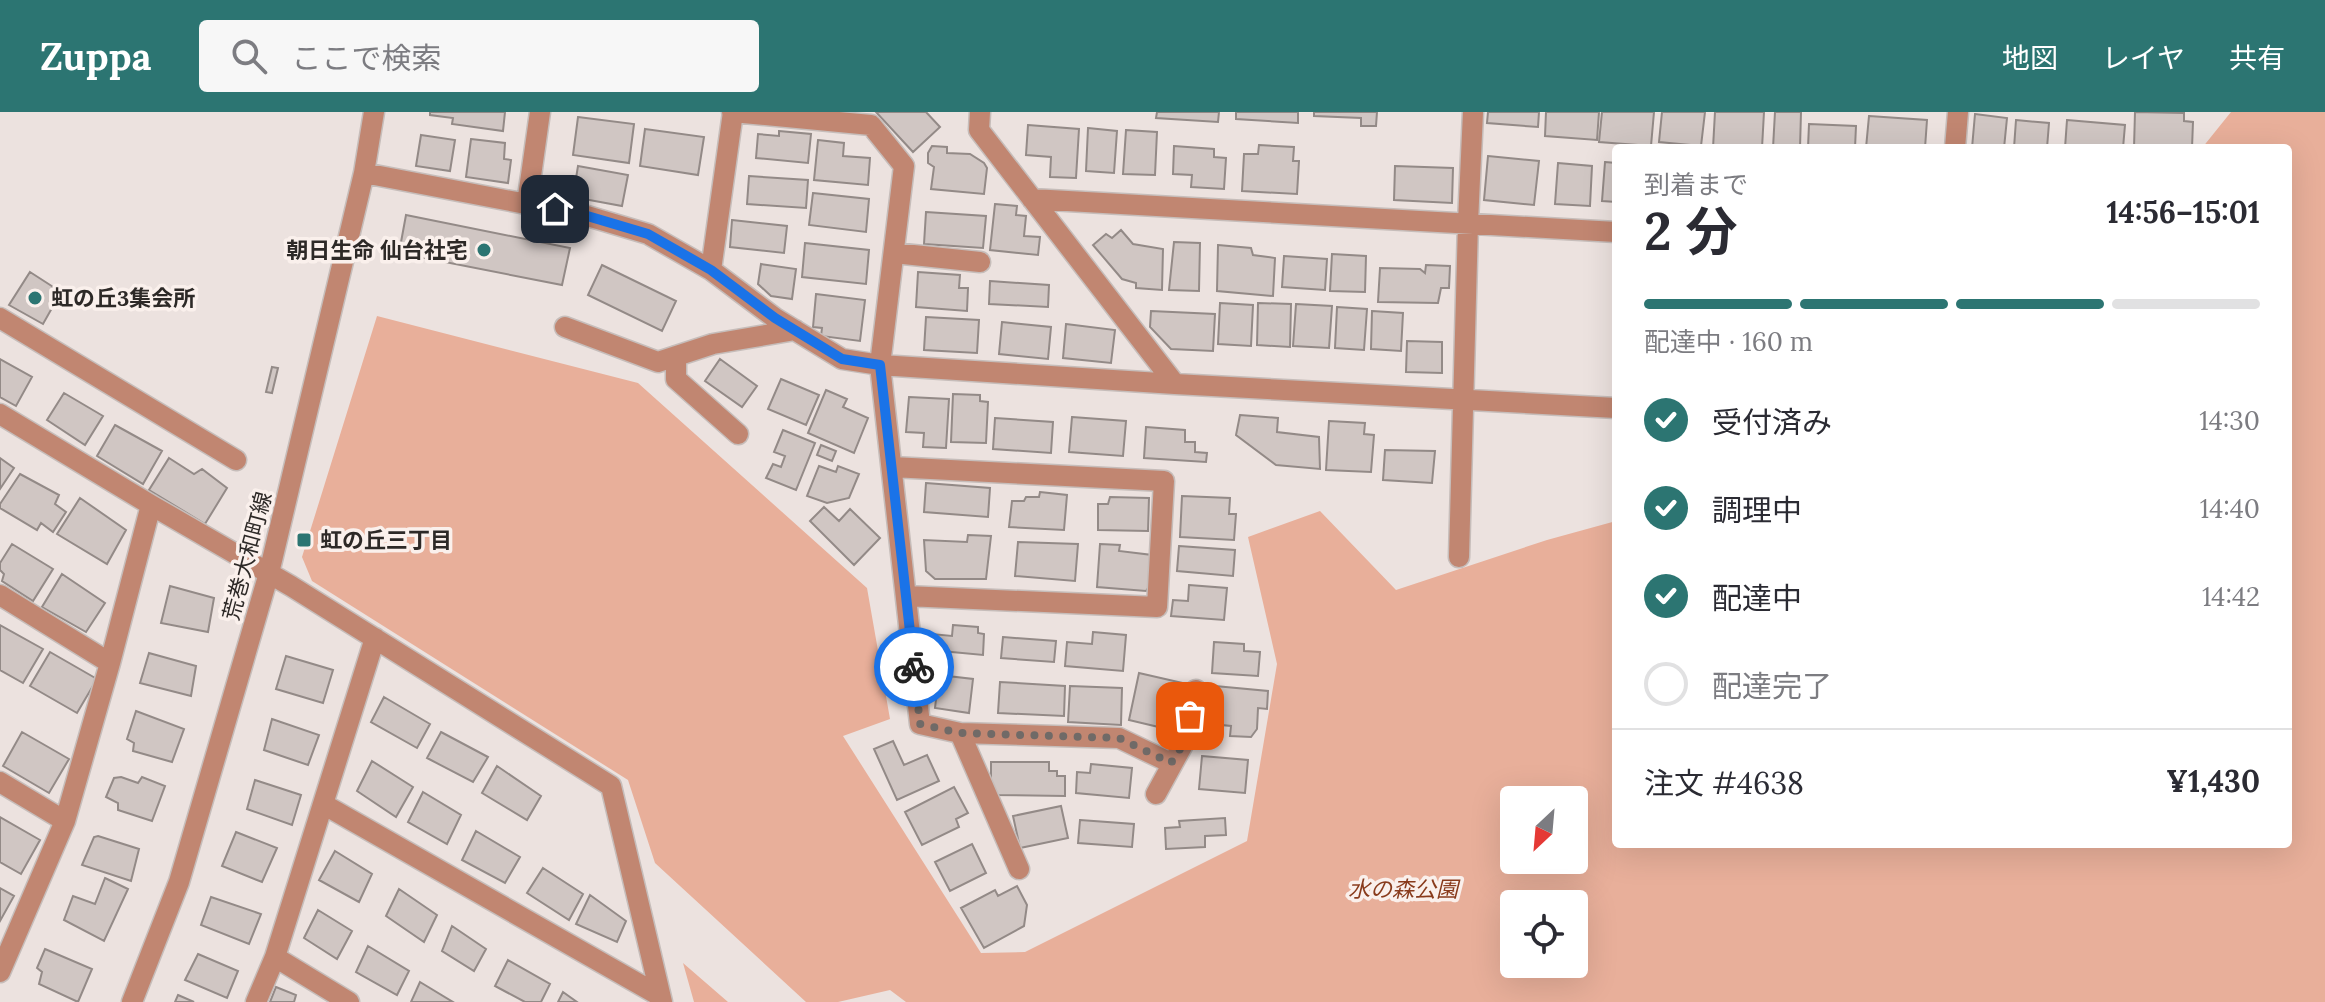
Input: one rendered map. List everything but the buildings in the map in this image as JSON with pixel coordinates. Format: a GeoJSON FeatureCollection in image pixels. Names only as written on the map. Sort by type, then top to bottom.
{"type":"FeatureCollection","features":[{"type":"Feature","properties":{"kind":"street","name":"荒巻大和町線"},"geometry":{"type":"LineString","coordinates":[[132,1002],[179,882],[269,573],[364,173],[374,112]]}},
{"type":"Feature","properties":{"kind":"street"},"geometry":{"type":"LineString","coordinates":[[527,204],[540,112]]}},
{"type":"Feature","properties":{"kind":"street"},"geometry":{"type":"LineString","coordinates":[[711,270],[732,112],[871,125],[904,166],[880,365],[920,724],[960,733],[1119,738],[1171,763]]}},
{"type":"Feature","properties":{"kind":"street"},"geometry":{"type":"LineString","coordinates":[[980,112],[979,130],[1175,384]]}},
{"type":"Feature","properties":{"kind":"street"},"geometry":{"type":"LineString","coordinates":[[1459,557],[1473,112]]}},
{"type":"Feature","properties":{"kind":"street"},"geometry":{"type":"LineString","coordinates":[[1955,144],[1958,112]]}},
{"type":"Feature","properties":{"kind":"street"},"geometry":{"type":"LineString","coordinates":[[364,173],[584,215],[648,234],[711,270],[775,318],[842,359],[880,365],[1175,384],[1612,408]]}},
{"type":"Feature","properties":{"kind":"street"},"geometry":{"type":"LineString","coordinates":[[1032,199],[1612,232]]}},
{"type":"Feature","properties":{"kind":"street"},"geometry":{"type":"LineString","coordinates":[[894,253],[980,262]]}},
{"type":"Feature","properties":{"kind":"street"},"geometry":{"type":"LineString","coordinates":[[0,318],[236,460]]}},
{"type":"Feature","properties":{"kind":"street"},"geometry":{"type":"LineString","coordinates":[[565,327],[658,362],[713,344],[795,330]]}},
{"type":"Feature","properties":{"kind":"street"},"geometry":{"type":"LineString","coordinates":[[676,356],[676,379],[738,434]]}},
{"type":"Feature","properties":{"kind":"street"},"geometry":{"type":"LineString","coordinates":[[0,414],[269,573],[611,786],[661,999]]}},
{"type":"Feature","properties":{"kind":"street"},"geometry":{"type":"LineString","coordinates":[[892,467],[1164,481],[1157,607],[906,596]]}},
{"type":"Feature","properties":{"kind":"street"},"geometry":{"type":"LineString","coordinates":[[1,968],[65,821],[151,505]]}},
{"type":"Feature","properties":{"kind":"street"},"geometry":{"type":"LineString","coordinates":[[0,595],[110,663]]}},
{"type":"Feature","properties":{"kind":"street"},"geometry":{"type":"LineString","coordinates":[[256,1002],[275,957],[375,638]]}},
{"type":"Feature","properties":{"kind":"street"},"geometry":{"type":"LineString","coordinates":[[1156,794],[1185,741],[1196,690]]}},
{"type":"Feature","properties":{"kind":"street"},"geometry":{"type":"LineString","coordinates":[[960,733],[1019,869]]}},
{"type":"Feature","properties":{"kind":"street"},"geometry":{"type":"LineString","coordinates":[[0,782],[65,821]]}},
{"type":"Feature","properties":{"kind":"street"},"geometry":{"type":"LineString","coordinates":[[323,804],[661,999]]}},
{"type":"Feature","properties":{"kind":"street"},"geometry":{"type":"LineString","coordinates":[[275,957],[349,1002]]}},
{"type":"Feature","properties":{"kind":"green space","name":"水の森公園"},"geometry":{"type":"Polygon","coordinates":[[[2231,112],[2325,112],[2325,1002],[906,1002],[890,990],[838,1002],[806,1002],[655,863],[628,780],[312,581],[302,557],[377,316],[638,383],[867,588],[890,719],[843,736],[981,953],[1025,952],[1247,841],[1277,664],[1248,537],[1320,511],[1396,590],[1547,540],[1612,522],[1612,848],[2292,848],[2292,144],[2205,144],[2231,112]]]}},
{"type":"Feature","properties":{"kind":"green space"},"geometry":{"type":"Polygon","coordinates":[[[683,963],[728,1002],[694,1002],[683,963]]]}},
{"type":"Feature","properties":{"kind":"way so far"},"geometry":{"type":"LineString","coordinates":[[914,667],[920,724],[960,733],[1119,738],[1171,763],[1185,741],[1190,716]]}},
{"type":"Feature","properties":{"kind":"place","name":"朝日生命 仙台社宅"},"geometry":{"type":"Point","coordinates":[484,250]}},
{"type":"Feature","properties":{"kind":"place","name":"虹の丘3集会所"},"geometry":{"type":"Point","coordinates":[35,298]}},
{"type":"Feature","properties":{"kind":"place","name":"虹の丘三丁目"},"geometry":{"type":"Point","coordinates":[304,540]}},
{"type":"Feature","properties":{"kind":"route"},"geometry":{"type":"LineString","coordinates":[[555,209],[648,234],[711,270],[775,318],[842,359],[880,365],[914,667]]}}]}
